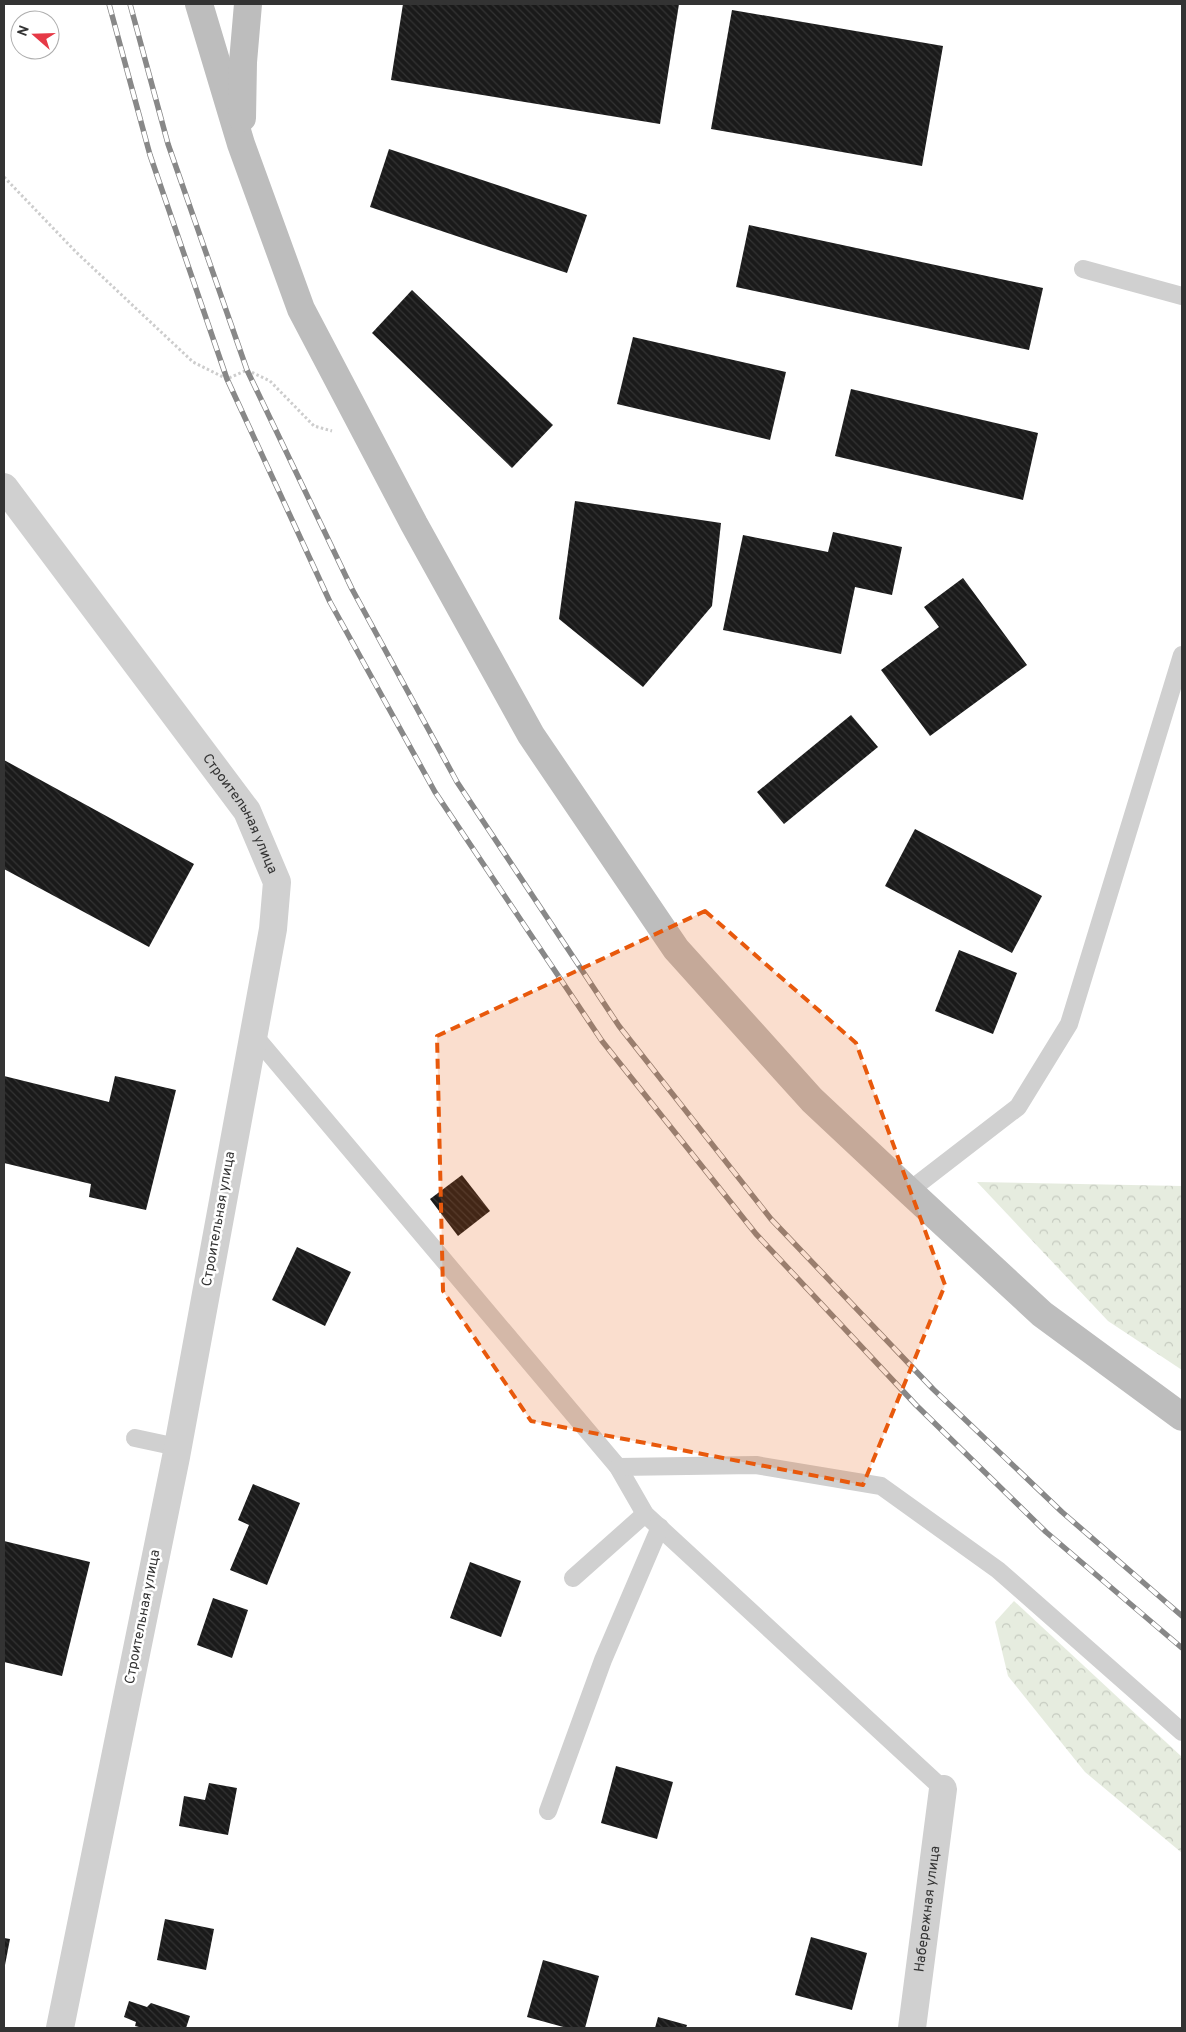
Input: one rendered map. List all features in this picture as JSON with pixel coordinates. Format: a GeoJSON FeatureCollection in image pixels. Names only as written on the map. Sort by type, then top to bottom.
{"type":"FeatureCollection","features":[{"type":"Feature","properties":{"kind":"main road"},"geometry":{"type":"LineString","coordinates":[[199,4],[241,144],[301,309],[370,444],[531,735],[676,949],[812,1100],[909,1191],[1042,1314],[1182,1417]]}},
{"type":"Feature","properties":{"kind":"main road"},"geometry":{"type":"LineString","coordinates":[[241,144],[243,62],[248,4]]}},
{"type":"Feature","properties":{"kind":"street","name":"Строительная улица"},"geometry":{"type":"LineString","coordinates":[[4,487],[247,811],[276,882],[273,929],[177,1447],[60,2028]]}},
{"type":"Feature","properties":{"kind":"street","name":"Набережная улица"},"geometry":{"type":"LineString","coordinates":[[912,2028],[943,1789]]}},
{"type":"Feature","properties":{"kind":"lane"},"geometry":{"type":"LineString","coordinates":[[1083,269],[1182,296]]}},
{"type":"Feature","properties":{"kind":"lane"},"geometry":{"type":"LineString","coordinates":[[909,1191],[1018,1107],[1070,1024],[1182,655]]}},
{"type":"Feature","properties":{"kind":"lane"},"geometry":{"type":"LineString","coordinates":[[253,1034],[618,1467],[645,1514],[943,1789]]}},
{"type":"Feature","properties":{"kind":"lane"},"geometry":{"type":"LineString","coordinates":[[135,1438],[177,1447]]}},
{"type":"Feature","properties":{"kind":"lane"},"geometry":{"type":"LineString","coordinates":[[618,1467],[756,1465],[881,1486],[998,1570],[1182,1732]]}},
{"type":"Feature","properties":{"kind":"lane"},"geometry":{"type":"LineString","coordinates":[[573,1578],[645,1514]]}},
{"type":"Feature","properties":{"kind":"lane"},"geometry":{"type":"LineString","coordinates":[[548,1811],[603,1660],[660,1527]]}},
{"type":"Feature","properties":{"kind":"path"},"geometry":{"type":"LineString","coordinates":[[4,178],[76,252],[193,362],[227,379],[247,370],[270,381],[314,426],[370,444]]}},
{"type":"Feature","properties":{"kind":"highlighted area"},"geometry":{"type":"Polygon","coordinates":[[[705,911],[856,1043],[945,1285],[863,1485],[531,1421],[443,1291],[437,1036],[705,911]]]}},
{"type":"Feature","properties":{"kind":"green space"},"geometry":{"type":"Polygon","coordinates":[[[977,1182],[1182,1186],[1182,1370],[1108,1321],[977,1182]]]}},
{"type":"Feature","properties":{"kind":"green space"},"geometry":{"type":"Polygon","coordinates":[[[1014,1601],[1182,1757],[1182,1853],[1085,1772],[1008,1676],[995,1622],[1014,1601]]]}},
{"type":"Feature","properties":{"kind":"building"},"geometry":{"type":"Polygon","coordinates":[[[403,4],[679,4],[660,124],[391,80],[403,4]]]}},
{"type":"Feature","properties":{"kind":"building"},"geometry":{"type":"Polygon","coordinates":[[[732,10],[943,46],[922,166],[711,129],[732,10]]]}},
{"type":"Feature","properties":{"kind":"building"},"geometry":{"type":"Polygon","coordinates":[[[389,149],[587,215],[567,273],[370,207],[389,149]]]}},
{"type":"Feature","properties":{"kind":"building"},"geometry":{"type":"Polygon","coordinates":[[[749,225],[1043,288],[1029,350],[736,287],[749,225]]]}},
{"type":"Feature","properties":{"kind":"building"},"geometry":{"type":"Polygon","coordinates":[[[412,290],[553,425],[512,468],[372,333],[412,290]]]}},
{"type":"Feature","properties":{"kind":"building"},"geometry":{"type":"Polygon","coordinates":[[[633,337],[786,372],[770,440],[617,404],[633,337]]]}},
{"type":"Feature","properties":{"kind":"building"},"geometry":{"type":"Polygon","coordinates":[[[851,389],[1038,433],[1023,500],[835,456],[851,389]]]}},
{"type":"Feature","properties":{"kind":"building"},"geometry":{"type":"Polygon","coordinates":[[[575,501],[721,523],[712,606],[643,687],[559,619],[575,501]]]}},
{"type":"Feature","properties":{"kind":"building"},"geometry":{"type":"Polygon","coordinates":[[[833,532],[902,547],[892,595],[855,587],[841,654],[723,630],[743,535],[828,552],[833,532]]]}},
{"type":"Feature","properties":{"kind":"building"},"geometry":{"type":"Polygon","coordinates":[[[963,578],[1027,665],[930,736],[881,670],[939,627],[924,607],[963,578]]]}},
{"type":"Feature","properties":{"kind":"building"},"geometry":{"type":"Polygon","coordinates":[[[851,715],[878,747],[784,824],[757,792],[851,715]]]}},
{"type":"Feature","properties":{"kind":"building"},"geometry":{"type":"Polygon","coordinates":[[[4,760],[194,864],[149,947],[4,869],[4,760]]]}},
{"type":"Feature","properties":{"kind":"building"},"geometry":{"type":"Polygon","coordinates":[[[915,829],[1042,896],[1012,953],[885,886],[915,829]]]}},
{"type":"Feature","properties":{"kind":"building"},"geometry":{"type":"Polygon","coordinates":[[[959,950],[1017,973],[993,1034],[935,1011],[959,950]]]}},
{"type":"Feature","properties":{"kind":"building"},"geometry":{"type":"Polygon","coordinates":[[[4,1076],[109,1102],[115,1076],[176,1090],[146,1210],[89,1197],[91,1184],[4,1163],[4,1076]]]}},
{"type":"Feature","properties":{"kind":"building"},"geometry":{"type":"Polygon","coordinates":[[[462,1175],[490,1211],[458,1236],[430,1199],[462,1175]]]}},
{"type":"Feature","properties":{"kind":"building"},"geometry":{"type":"Polygon","coordinates":[[[297,1247],[351,1272],[325,1326],[272,1300],[297,1247]]]}},
{"type":"Feature","properties":{"kind":"building"},"geometry":{"type":"Polygon","coordinates":[[[253,1484],[300,1503],[267,1585],[230,1570],[249,1525],[238,1520],[253,1484]]]}},
{"type":"Feature","properties":{"kind":"building"},"geometry":{"type":"Polygon","coordinates":[[[4,1541],[90,1562],[62,1676],[4,1662],[4,1541]]]}},
{"type":"Feature","properties":{"kind":"building"},"geometry":{"type":"Polygon","coordinates":[[[470,1562],[521,1581],[501,1637],[450,1618],[470,1562]]]}},
{"type":"Feature","properties":{"kind":"building"},"geometry":{"type":"Polygon","coordinates":[[[213,1598],[248,1610],[232,1658],[197,1645],[213,1598]]]}},
{"type":"Feature","properties":{"kind":"building"},"geometry":{"type":"Polygon","coordinates":[[[616,1766],[673,1782],[657,1839],[601,1823],[616,1766]]]}},
{"type":"Feature","properties":{"kind":"building"},"geometry":{"type":"Polygon","coordinates":[[[209,1783],[237,1788],[228,1835],[179,1826],[184,1796],[205,1800],[209,1783]]]}},
{"type":"Feature","properties":{"kind":"building"},"geometry":{"type":"Polygon","coordinates":[[[165,1919],[214,1929],[206,1970],[157,1960],[165,1919]]]}},
{"type":"Feature","properties":{"kind":"building"},"geometry":{"type":"Polygon","coordinates":[[[811,1937],[867,1953],[852,2010],[795,1995],[811,1937]]]}},
{"type":"Feature","properties":{"kind":"building"},"geometry":{"type":"Polygon","coordinates":[[[4,1938],[10,1939],[5,1965],[4,1965],[4,1938]]]}},
{"type":"Feature","properties":{"kind":"building"},"geometry":{"type":"Polygon","coordinates":[[[543,1960],[599,1976],[585,2028],[567,2028],[527,2017],[543,1960]]]}},
{"type":"Feature","properties":{"kind":"building"},"geometry":{"type":"Polygon","coordinates":[[[129,2001],[147,2007],[151,2003],[190,2016],[186,2028],[143,2028],[135,2026],[136,2022],[124,2017],[129,2001]]]}},
{"type":"Feature","properties":{"kind":"building"},"geometry":{"type":"Polygon","coordinates":[[[658,2017],[687,2025],[686,2028],[655,2028],[658,2017]]]}},
{"type":"Feature","properties":{"kind":"railway"},"geometry":{"type":"LineString","coordinates":[[109,4],[150,155],[227,379],[330,602],[435,792],[602,1041],[756,1234],[916,1405],[1046,1532],[1182,1648]]}},
{"type":"Feature","properties":{"kind":"railway"},"geometry":{"type":"LineString","coordinates":[[130,4],[168,144],[247,370],[352,589],[457,782],[619,1026],[771,1219],[933,1389],[1062,1512],[1182,1616]]}}]}
